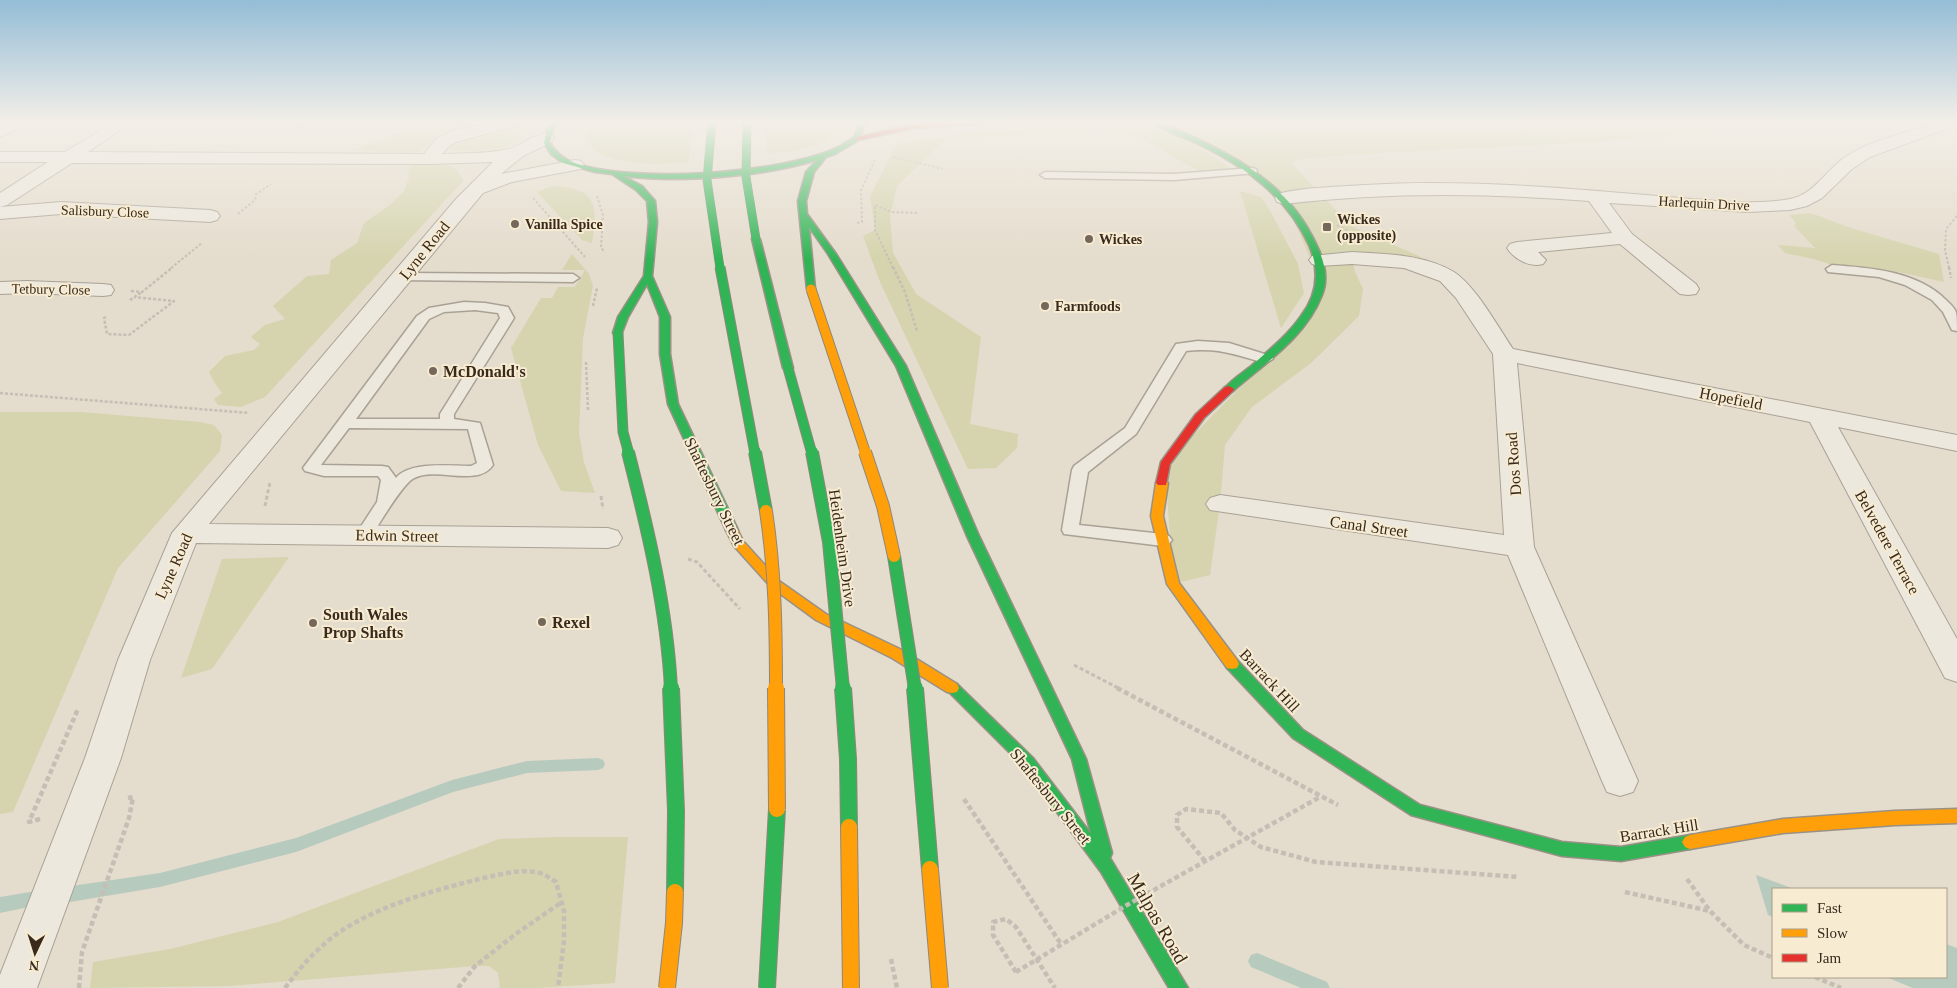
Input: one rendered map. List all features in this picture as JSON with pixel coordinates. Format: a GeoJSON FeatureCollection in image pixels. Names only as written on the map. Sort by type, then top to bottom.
{"type":"FeatureCollection","features":[{"type":"Feature","properties":{"kind":"main road"},"geometry":{"type":"LineString","coordinates":[[586,168],[615,174],[662,176],[761,168]]}},
{"type":"Feature","properties":{"kind":"main road"},"geometry":{"type":"LineString","coordinates":[[708,168],[711,210],[726,301],[761,479],[772,551],[776,628],[777,820],[767,988]]}},
{"type":"Feature","properties":{"kind":"main road","name":"Heidenheim Drive"},"geometry":{"type":"LineString","coordinates":[[746,168],[756,239],[788,368],[814,460],[829,542],[842,666],[848,759],[851,988]]}},
{"type":"Feature","properties":{"kind":"main road"},"geometry":{"type":"LineString","coordinates":[[813,168],[805,186],[803,214],[811,289],[883,506],[898,573],[917,703],[940,988]]}},
{"type":"Feature","properties":{"kind":"main road","name":"Barrack Hill"},"geometry":{"type":"LineString","coordinates":[[1247,168],[1284,198],[1311,239],[1320,260],[1322,285],[1314,304],[1296,328],[1274,352],[1240,379],[1200,416],[1165,464],[1157,516],[1174,584],[1224,655],[1298,734],[1416,810],[1562,849],[1621,854],[1783,826],[1895,818],[1957,816]]}},
{"type":"Feature","properties":{"kind":"main road","name":"Shaftesbury Street"},"geometry":{"type":"LineString","coordinates":[[615,174],[639,188],[651,201],[653,222],[648,276],[665,317],[665,354],[673,404],[738,543],[775,584],[821,617],[897,654],[954,689],[1028,762],[1107,866]]}},
{"type":"Feature","properties":{"kind":"main road","name":"Shaftesbury Street"},"geometry":{"type":"LineString","coordinates":[[803,214],[832,254],[901,366],[973,536],[1078,759],[1107,866]]}},
{"type":"Feature","properties":{"kind":"main road"},"geometry":{"type":"LineString","coordinates":[[648,276],[622,317],[618,333],[623,432],[650,537],[668,649],[676,811],[674,923],[667,988]]}},
{"type":"Feature","properties":{"kind":"main road","name":"Malpas Road"},"geometry":{"type":"LineString","coordinates":[[1107,866],[1179,988]]}},
{"type":"Feature","properties":{"kind":"street"},"geometry":{"type":"LineString","coordinates":[[0,201],[52,168]]}},
{"type":"Feature","properties":{"kind":"street","name":"Lyne Road"},"geometry":{"type":"LineString","coordinates":[[16,988],[81,820],[106,750],[134,660],[186,533],[473,192],[488,168]]}},
{"type":"Feature","properties":{"kind":"street"},"geometry":{"type":"LineString","coordinates":[[507,168],[522,175]]}},
{"type":"Feature","properties":{"kind":"street","name":"Lyne Road"},"geometry":{"type":"LineString","coordinates":[[473,192],[507,178],[563,168]]}},
{"type":"Feature","properties":{"kind":"street","name":"Harlequin Drive"},"geometry":{"type":"LineString","coordinates":[[1284,198],[1398,188],[1514,190],[1754,207],[1783,205],[1814,196],[1844,168]]}},
{"type":"Feature","properties":{"kind":"street"},"geometry":{"type":"LineString","coordinates":[[1595,196],[1625,238],[1688,289]]}},
{"type":"Feature","properties":{"kind":"street","name":"Salisbury Close"},"geometry":{"type":"LineString","coordinates":[[0,213],[61,208],[138,211],[213,224]]}},
{"type":"Feature","properties":{"kind":"street"},"geometry":{"type":"LineString","coordinates":[[1536,260],[1518,248],[1625,238]]}},
{"type":"Feature","properties":{"kind":"street"},"geometry":{"type":"LineString","coordinates":[[1320,260],[1352,258],[1405,262],[1428,268],[1447,277],[1464,294],[1505,354]]}},
{"type":"Feature","properties":{"kind":"street","name":"Tetbury Close"},"geometry":{"type":"LineString","coordinates":[[0,288],[27,287],[103,290]]}},
{"type":"Feature","properties":{"kind":"street","name":"Hopefield"},"geometry":{"type":"LineString","coordinates":[[1505,354],[1957,443]]}},
{"type":"Feature","properties":{"kind":"street","name":"Dos Road"},"geometry":{"type":"LineString","coordinates":[[1505,354],[1519,547],[1620,781]]}},
{"type":"Feature","properties":{"kind":"street","name":"Belvedere Terrace"},"geometry":{"type":"LineString","coordinates":[[1819,415],[1957,669]]}},
{"type":"Feature","properties":{"kind":"street","name":"Canal Street"},"geometry":{"type":"LineString","coordinates":[[1220,504],[1519,547]]}},
{"type":"Feature","properties":{"kind":"street","name":"Edwin Street"},"geometry":{"type":"LineString","coordinates":[[186,533],[608,538]]}},
{"type":"Feature","properties":{"kind":"lane"},"geometry":{"type":"LineString","coordinates":[[1045,176],[1170,179],[1209,177],[1252,171]]}},
{"type":"Feature","properties":{"kind":"lane"},"geometry":{"type":"LineString","coordinates":[[1832,268],[1886,274],[1906,280],[1924,289],[1948,310],[1957,327]]}},
{"type":"Feature","properties":{"kind":"lane"},"geometry":{"type":"LineString","coordinates":[[402,277],[573,278]]}},
{"type":"Feature","properties":{"kind":"lane"},"geometry":{"type":"LineString","coordinates":[[385,502],[390,479],[382,471],[324,471],[311,468],[415,327],[426,315],[435,310],[454,307],[491,307],[504,310],[508,318],[447,414],[447,424]]}},
{"type":"Feature","properties":{"kind":"lane"},"geometry":{"type":"LineString","coordinates":[[1163,540],[1070,530],[1080,470],[1131,431],[1180,347],[1198,345],[1229,347],[1266,359]]}},
{"type":"Feature","properties":{"kind":"lane"},"geometry":{"type":"LineString","coordinates":[[346,423],[466,424],[475,426],[485,465],[474,471],[429,470],[406,476],[385,502],[364,534]]}},
{"type":"Feature","properties":{"kind":"path"},"geometry":{"type":"LineString","coordinates":[[857,223],[862,222],[861,190],[872,168]]}},
{"type":"Feature","properties":{"kind":"path"},"geometry":{"type":"LineString","coordinates":[[126,302],[142,292],[213,224],[255,200],[256,194],[274,182]]}},
{"type":"Feature","properties":{"kind":"path"},"geometry":{"type":"LineString","coordinates":[[528,192],[589,263]]}},
{"type":"Feature","properties":{"kind":"path"},"geometry":{"type":"LineString","coordinates":[[591,192],[598,197],[604,210],[600,248],[605,252]]}},
{"type":"Feature","properties":{"kind":"path"},"geometry":{"type":"LineString","coordinates":[[918,213],[891,212],[875,206],[875,230],[905,292],[918,336]]}},
{"type":"Feature","properties":{"kind":"path"},"geometry":{"type":"LineString","coordinates":[[1948,310],[1953,290],[1945,250],[1946,229],[1957,216]]}},
{"type":"Feature","properties":{"kind":"path"},"geometry":{"type":"LineString","coordinates":[[592,314],[597,289],[595,280]]}},
{"type":"Feature","properties":{"kind":"path"},"geometry":{"type":"LineString","coordinates":[[103,290],[142,292]]}},
{"type":"Feature","properties":{"kind":"path"},"geometry":{"type":"LineString","coordinates":[[112,313],[104,318],[107,334],[129,335],[174,301],[134,297]]}},
{"type":"Feature","properties":{"kind":"path"},"geometry":{"type":"LineString","coordinates":[[586,356],[585,373],[589,417]]}},
{"type":"Feature","properties":{"kind":"path"},"geometry":{"type":"LineString","coordinates":[[0,393],[253,413]]}},
{"type":"Feature","properties":{"kind":"path"},"geometry":{"type":"LineString","coordinates":[[600,492],[608,538]]}},
{"type":"Feature","properties":{"kind":"path"},"geometry":{"type":"LineString","coordinates":[[1055,988],[1037,960],[1032,953],[1027,946],[1016,927],[1006,919],[993,922],[993,935],[1016,972],[1031,963],[1038,958],[1046,954],[1061,944],[1205,861],[1320,797],[1072,664]]}},
{"type":"Feature","properties":{"kind":"path"},"geometry":{"type":"LineString","coordinates":[[1205,861],[1177,827],[1176,815],[1186,809],[1221,813],[1235,830],[1261,847],[1316,862],[1528,878]]}},
{"type":"Feature","properties":{"kind":"path"},"geometry":{"type":"LineString","coordinates":[[79,988],[82,952],[128,818]]}},
{"type":"Feature","properties":{"kind":"path"},"geometry":{"type":"LineString","coordinates":[[285,988],[298,969],[318,948],[372,912],[432,890],[495,875],[537,872],[556,882],[564,911],[564,942],[558,988]]}},
{"type":"Feature","properties":{"kind":"path"},"geometry":{"type":"LineString","coordinates":[[458,988],[475,966],[517,933],[562,902]]}},
{"type":"Feature","properties":{"kind":"path"},"geometry":{"type":"LineString","coordinates":[[1710,911],[1744,945],[1772,958]]}},
{"type":"Feature","properties":{"kind":"path"},"geometry":{"type":"LineString","coordinates":[[1817,978],[1841,988]]}},
{"type":"Feature","properties":{"kind":"green space"},"geometry":{"type":"Polygon","coordinates":[[[408,168],[453,168],[460,174],[463,181],[265,397],[241,407],[218,405],[214,399],[222,393],[209,372],[225,356],[254,350],[260,344],[251,337],[265,325],[285,319],[273,306],[307,276],[329,274],[331,260],[357,243],[364,223],[390,205],[405,190],[409,177],[408,168]]]}},
{"type":"Feature","properties":{"kind":"green space"},"geometry":{"type":"Polygon","coordinates":[[[884,168],[916,168],[897,186],[890,216],[893,253],[916,294],[981,337],[970,424],[1018,434],[1017,448],[996,468],[968,469],[880,282],[863,236],[875,230],[870,196],[884,168]]]}},
{"type":"Feature","properties":{"kind":"green space"},"geometry":{"type":"Polygon","coordinates":[[[1193,168],[1230,168],[1232,170],[1227,175],[1209,177],[1193,168]]]}},
{"type":"Feature","properties":{"kind":"green space"},"geometry":{"type":"Polygon","coordinates":[[[1237,168],[1296,168],[1351,226],[1421,257],[1427,268],[1352,258],[1355,272],[1363,289],[1359,316],[1311,363],[1252,407],[1225,445],[1220,504],[1210,575],[1173,584],[1165,464],[1274,353],[1322,285],[1284,198],[1237,168]]]}},
{"type":"Feature","properties":{"kind":"green space"},"geometry":{"type":"Polygon","coordinates":[[[552,186],[578,190],[591,201],[595,218],[592,243],[582,240],[537,192],[552,186]]]}},
{"type":"Feature","properties":{"kind":"green space"},"geometry":{"type":"Polygon","coordinates":[[[1240,191],[1261,197],[1298,264],[1304,293],[1281,328],[1240,191]]]}},
{"type":"Feature","properties":{"kind":"green space"},"geometry":{"type":"Polygon","coordinates":[[[1811,213],[1848,227],[1939,254],[1944,282],[1899,272],[1838,267],[1814,259],[1785,253],[1778,245],[1815,248],[1794,226],[1796,223],[1789,215],[1811,213]]]}},
{"type":"Feature","properties":{"kind":"green space"},"geometry":{"type":"Polygon","coordinates":[[[572,254],[589,274],[593,286],[583,338],[579,433],[584,462],[595,493],[561,491],[538,445],[511,348],[541,298],[552,298],[558,287],[575,287],[585,270],[562,270],[572,254]]]}},
{"type":"Feature","properties":{"kind":"green space"},"geometry":{"type":"Polygon","coordinates":[[[0,412],[81,412],[200,422],[214,425],[222,435],[220,451],[118,568],[13,812],[0,814],[0,412]]]}},
{"type":"Feature","properties":{"kind":"green space"},"geometry":{"type":"Polygon","coordinates":[[[289,557],[212,669],[181,678],[222,559],[289,557]]]}},
{"type":"Feature","properties":{"kind":"green space"},"geometry":{"type":"Polygon","coordinates":[[[628,837],[615,983],[537,988],[500,988],[498,973],[489,966],[475,966],[229,986],[90,988],[93,962],[170,949],[278,922],[499,839],[628,837]]]}},
{"type":"Feature","properties":{"kind":"shaded area"},"geometry":{"type":"Polygon","coordinates":[[[1756,875],[1791,888],[1772,888],[1772,917],[1768,915],[1756,875]]]}},
{"type":"Feature","properties":{"kind":"shaded area"},"geometry":{"type":"Polygon","coordinates":[[[1947,944],[1957,948],[1957,988],[1913,988],[1888,978],[1947,978],[1947,944]]]}},
{"type":"Feature","properties":{"kind":"waterway"},"geometry":{"type":"LineString","coordinates":[[58,896],[160,880],[296,845],[452,786],[527,767],[598,764]]}},
{"type":"Feature","properties":{"kind":"waterway"},"geometry":{"type":"LineString","coordinates":[[0,905],[42,898]]}},
{"type":"Feature","properties":{"kind":"waterway"},"geometry":{"type":"LineString","coordinates":[[1257,961],[1321,988]]}},
{"type":"Feature","properties":{"kind":"traffic: fast"},"geometry":{"type":"LineString","coordinates":[[588,168],[630,174],[671,176],[715,174],[770,168]]}},
{"type":"Feature","properties":{"kind":"traffic: fast"},"geometry":{"type":"LineString","coordinates":[[708,168],[707,180],[725,301],[766,511]]}},
{"type":"Feature","properties":{"kind":"traffic: fast"},"geometry":{"type":"LineString","coordinates":[[746,168],[756,239]]}},
{"type":"Feature","properties":{"kind":"traffic: fast"},"geometry":{"type":"LineString","coordinates":[[811,289],[802,201],[810,172],[813,168]]}},
{"type":"Feature","properties":{"kind":"traffic: fast"},"geometry":{"type":"LineString","coordinates":[[1229,389],[1276,350],[1297,328],[1314,303],[1321,284],[1318,259],[1305,227],[1289,205],[1271,187],[1247,168]]}},
{"type":"Feature","properties":{"kind":"traffic: fast"},"geometry":{"type":"LineString","coordinates":[[615,174],[639,188],[651,201],[653,222],[648,276],[665,317],[665,354],[673,404],[732,530]]}},
{"type":"Feature","properties":{"kind":"traffic: fast"},"geometry":{"type":"LineString","coordinates":[[803,214],[832,254],[901,366],[973,536],[1079,759],[1104,853]]}},
{"type":"Feature","properties":{"kind":"traffic: fast"},"geometry":{"type":"LineString","coordinates":[[756,239],[788,368]]}},
{"type":"Feature","properties":{"kind":"traffic: fast"},"geometry":{"type":"LineString","coordinates":[[618,333],[623,317],[648,276]]}},
{"type":"Feature","properties":{"kind":"traffic: fast"},"geometry":{"type":"LineString","coordinates":[[618,333],[623,432],[650,537],[669,649],[676,811],[675,892]]}},
{"type":"Feature","properties":{"kind":"traffic: fast"},"geometry":{"type":"LineString","coordinates":[[788,368],[814,460],[829,542],[842,666],[848,759],[849,827]]}},
{"type":"Feature","properties":{"kind":"traffic: fast"},"geometry":{"type":"LineString","coordinates":[[894,556],[917,703],[930,869]]}},
{"type":"Feature","properties":{"kind":"traffic: fast"},"geometry":{"type":"LineString","coordinates":[[1232,664],[1298,734],[1416,810],[1562,849],[1621,854],[1690,842]]}},
{"type":"Feature","properties":{"kind":"traffic: fast"},"geometry":{"type":"LineString","coordinates":[[952,688],[1028,762],[1107,867],[1179,988]]}},
{"type":"Feature","properties":{"kind":"traffic: fast"},"geometry":{"type":"LineString","coordinates":[[767,988],[777,809]]}},
{"type":"Feature","properties":{"kind":"traffic: slow"},"geometry":{"type":"LineString","coordinates":[[811,289],[883,506],[894,556]]}},
{"type":"Feature","properties":{"kind":"traffic: slow"},"geometry":{"type":"LineString","coordinates":[[1162,483],[1157,516],[1173,584],[1232,664]]}},
{"type":"Feature","properties":{"kind":"traffic: slow"},"geometry":{"type":"LineString","coordinates":[[766,511],[772,551],[776,628],[777,809]]}},
{"type":"Feature","properties":{"kind":"traffic: slow"},"geometry":{"type":"LineString","coordinates":[[732,530],[738,543],[775,584],[821,617],[897,654],[952,688]]}},
{"type":"Feature","properties":{"kind":"traffic: slow"},"geometry":{"type":"LineString","coordinates":[[1690,842],[1783,826],[1895,818],[1957,816]]}},
{"type":"Feature","properties":{"kind":"traffic: slow"},"geometry":{"type":"LineString","coordinates":[[849,827],[851,988]]}},
{"type":"Feature","properties":{"kind":"traffic: slow"},"geometry":{"type":"LineString","coordinates":[[930,869],[940,988]]}},
{"type":"Feature","properties":{"kind":"traffic: slow"},"geometry":{"type":"LineString","coordinates":[[667,988],[674,923],[675,892]]}},
{"type":"Feature","properties":{"kind":"traffic: jam"},"geometry":{"type":"LineString","coordinates":[[1162,483],[1165,464],[1200,416],[1229,389]]}},
{"type":"Feature","properties":{"kind":"place","name":"Vanilla Spice"},"geometry":{"type":"Point","coordinates":[515,224]}},
{"type":"Feature","properties":{"kind":"place","name":"Wickes (opposite)"},"geometry":{"type":"Point","coordinates":[1327,227]}},
{"type":"Feature","properties":{"kind":"place","name":"Wickes"},"geometry":{"type":"Point","coordinates":[1089,239]}},
{"type":"Feature","properties":{"kind":"place","name":"Farmfoods"},"geometry":{"type":"Point","coordinates":[1045,306]}},
{"type":"Feature","properties":{"kind":"place","name":"McDonald's"},"geometry":{"type":"Point","coordinates":[433,371]}},
{"type":"Feature","properties":{"kind":"place","name":"Rexel"},"geometry":{"type":"Point","coordinates":[542,622]}},
{"type":"Feature","properties":{"kind":"place","name":"South Wales Prop Shafts"},"geometry":{"type":"Point","coordinates":[313,623]}}]}
